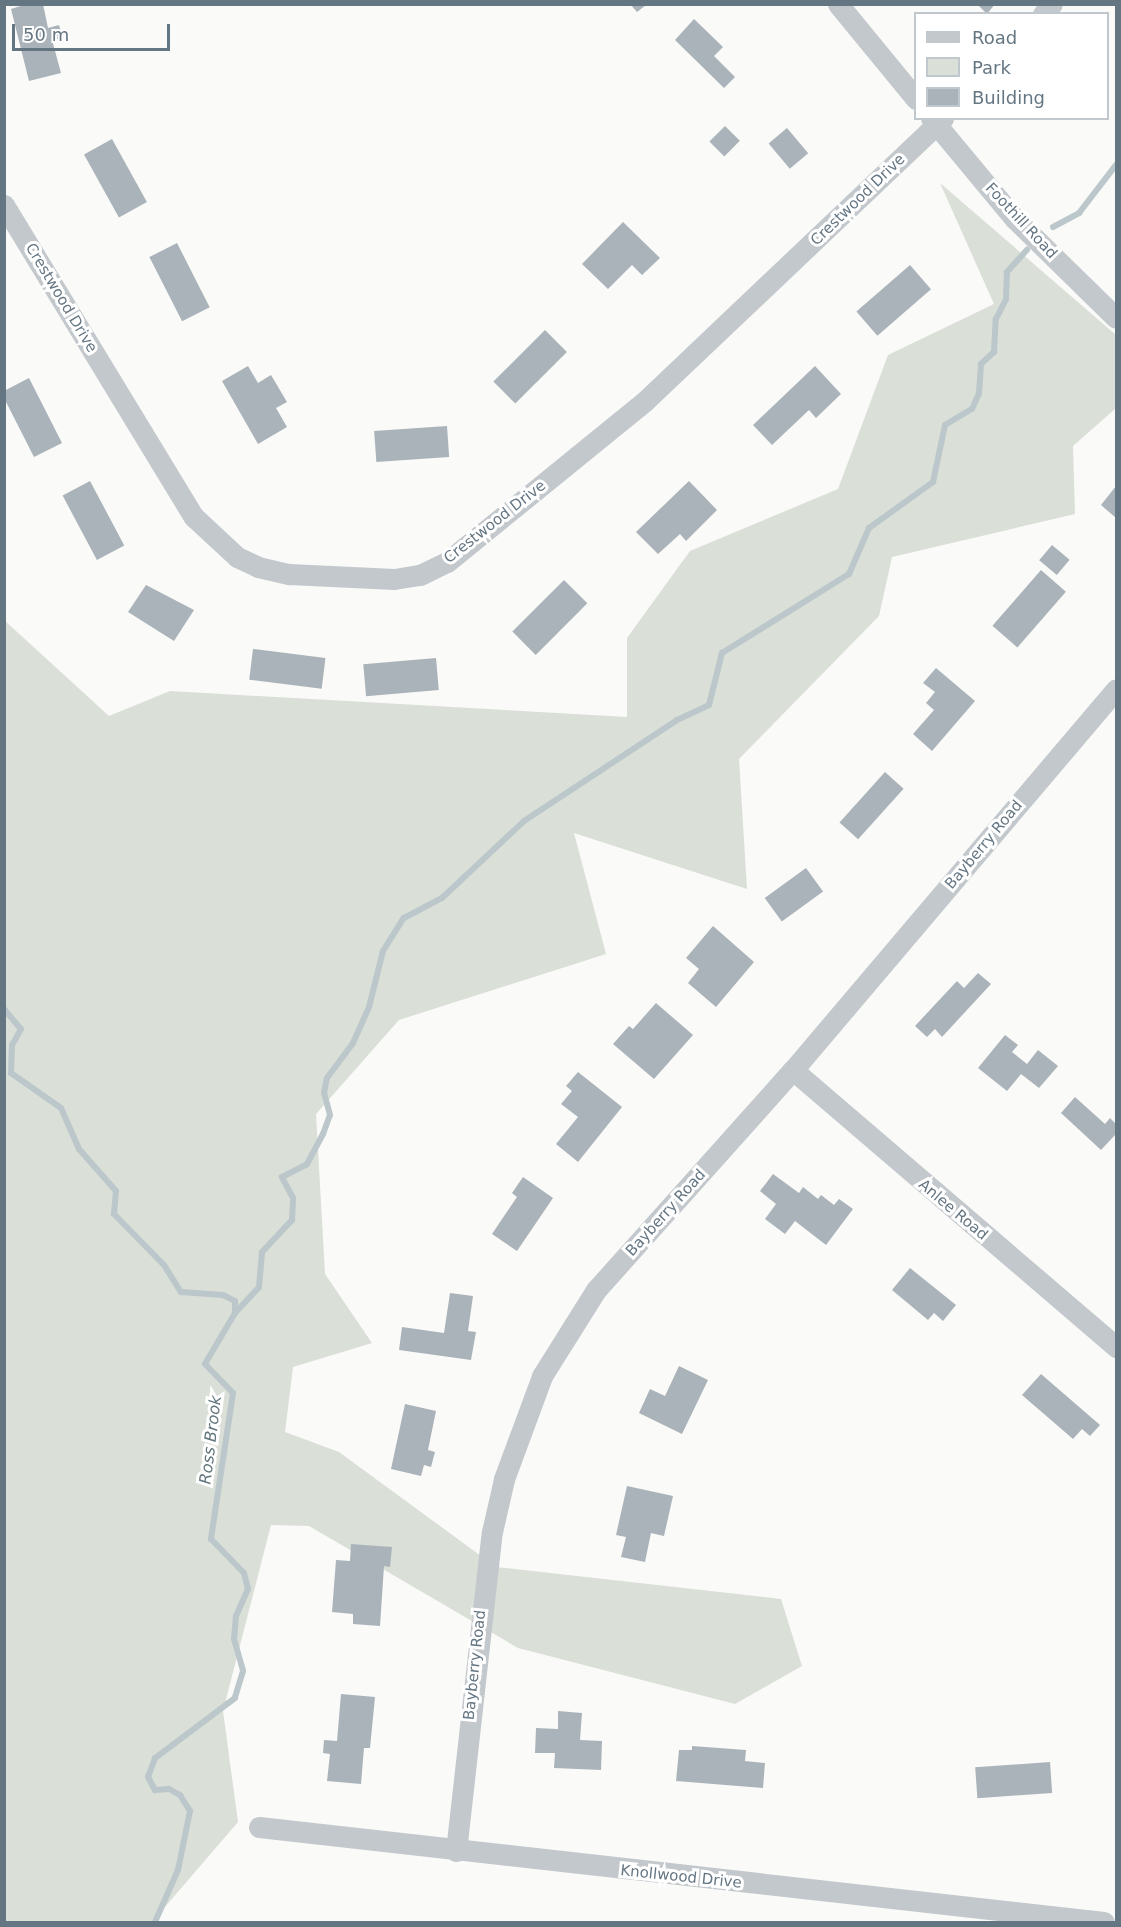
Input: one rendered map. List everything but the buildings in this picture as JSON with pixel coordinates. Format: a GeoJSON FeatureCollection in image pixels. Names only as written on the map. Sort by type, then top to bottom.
{"type":"FeatureCollection","features":[{"type":"Feature","properties":{"kind":"street"},"geometry":{"type":"LineString","coordinates":[[838,4],[914,98]]}},
{"type":"Feature","properties":{"kind":"street","name":"Crestwood Drive"},"geometry":{"type":"LineString","coordinates":[[4,205],[194,517],[237,557],[258,567],[289,574],[394,579],[420,575],[461,551],[645,401],[936,121]]}},
{"type":"Feature","properties":{"kind":"street","name":"Foothill Road"},"geometry":{"type":"LineString","coordinates":[[936,121],[1015,219],[1114,311]]}},
{"type":"Feature","properties":{"kind":"street","name":"Bayberry Road"},"geometry":{"type":"LineString","coordinates":[[456,1851],[492,1532],[504,1479],[538,1386],[596,1290],[793,1070],[1116,689]]}},
{"type":"Feature","properties":{"kind":"street","name":"Anlee Road"},"geometry":{"type":"LineString","coordinates":[[793,1070],[1116,1347]]}},
{"type":"Feature","properties":{"kind":"street","name":"Knollwood Drive"},"geometry":{"type":"LineString","coordinates":[[259,1827],[1104,1923]]}},
{"type":"Feature","properties":{"kind":"green space"},"geometry":{"type":"Polygon","coordinates":[[[940,183],[1116,335],[1116,408],[1073,446],[1075,514],[892,557],[879,616],[739,759],[747,889],[574,833],[606,954],[399,1020],[316,1114],[325,1274],[372,1343],[293,1367],[285,1432],[339,1452],[496,1567],[781,1599],[802,1666],[735,1704],[518,1648],[309,1526],[271,1525],[223,1711],[238,1822],[152,1922],[5,1922],[4,620],[109,716],[170,691],[627,717],[627,638],[690,551],[838,489],[888,355],[994,304],[940,183]]]}},
{"type":"Feature","properties":{"kind":"waterway"},"geometry":{"type":"LineString","coordinates":[[1053,227],[1079,213],[1116,165]]}},
{"type":"Feature","properties":{"kind":"waterway"},"geometry":{"type":"LineString","coordinates":[[235,1313],[259,1287],[262,1252],[292,1220],[293,1198],[282,1177],[307,1164],[323,1134],[330,1115],[324,1093],[327,1078],[353,1043],[369,1007],[383,951],[404,918],[442,898],[524,821],[677,720],[709,705],[722,653],[849,574],[869,528],[933,482],[945,425],[972,409],[979,393],[981,364],[994,352],[996,319],[1006,299],[1007,272],[1027,250]]}},
{"type":"Feature","properties":{"kind":"waterway","name":"Ross Brook"},"geometry":{"type":"LineString","coordinates":[[4,1009],[21,1029],[12,1045],[11,1073],[61,1108],[79,1149],[116,1191],[114,1214],[164,1265],[181,1292],[223,1295],[235,1301],[235,1313],[205,1364],[233,1393],[211,1539],[244,1573],[248,1589],[236,1616],[234,1639],[243,1671],[235,1698],[155,1758],[148,1777],[155,1790],[169,1789],[180,1795],[190,1811],[178,1870],[155,1922]]}}]}
